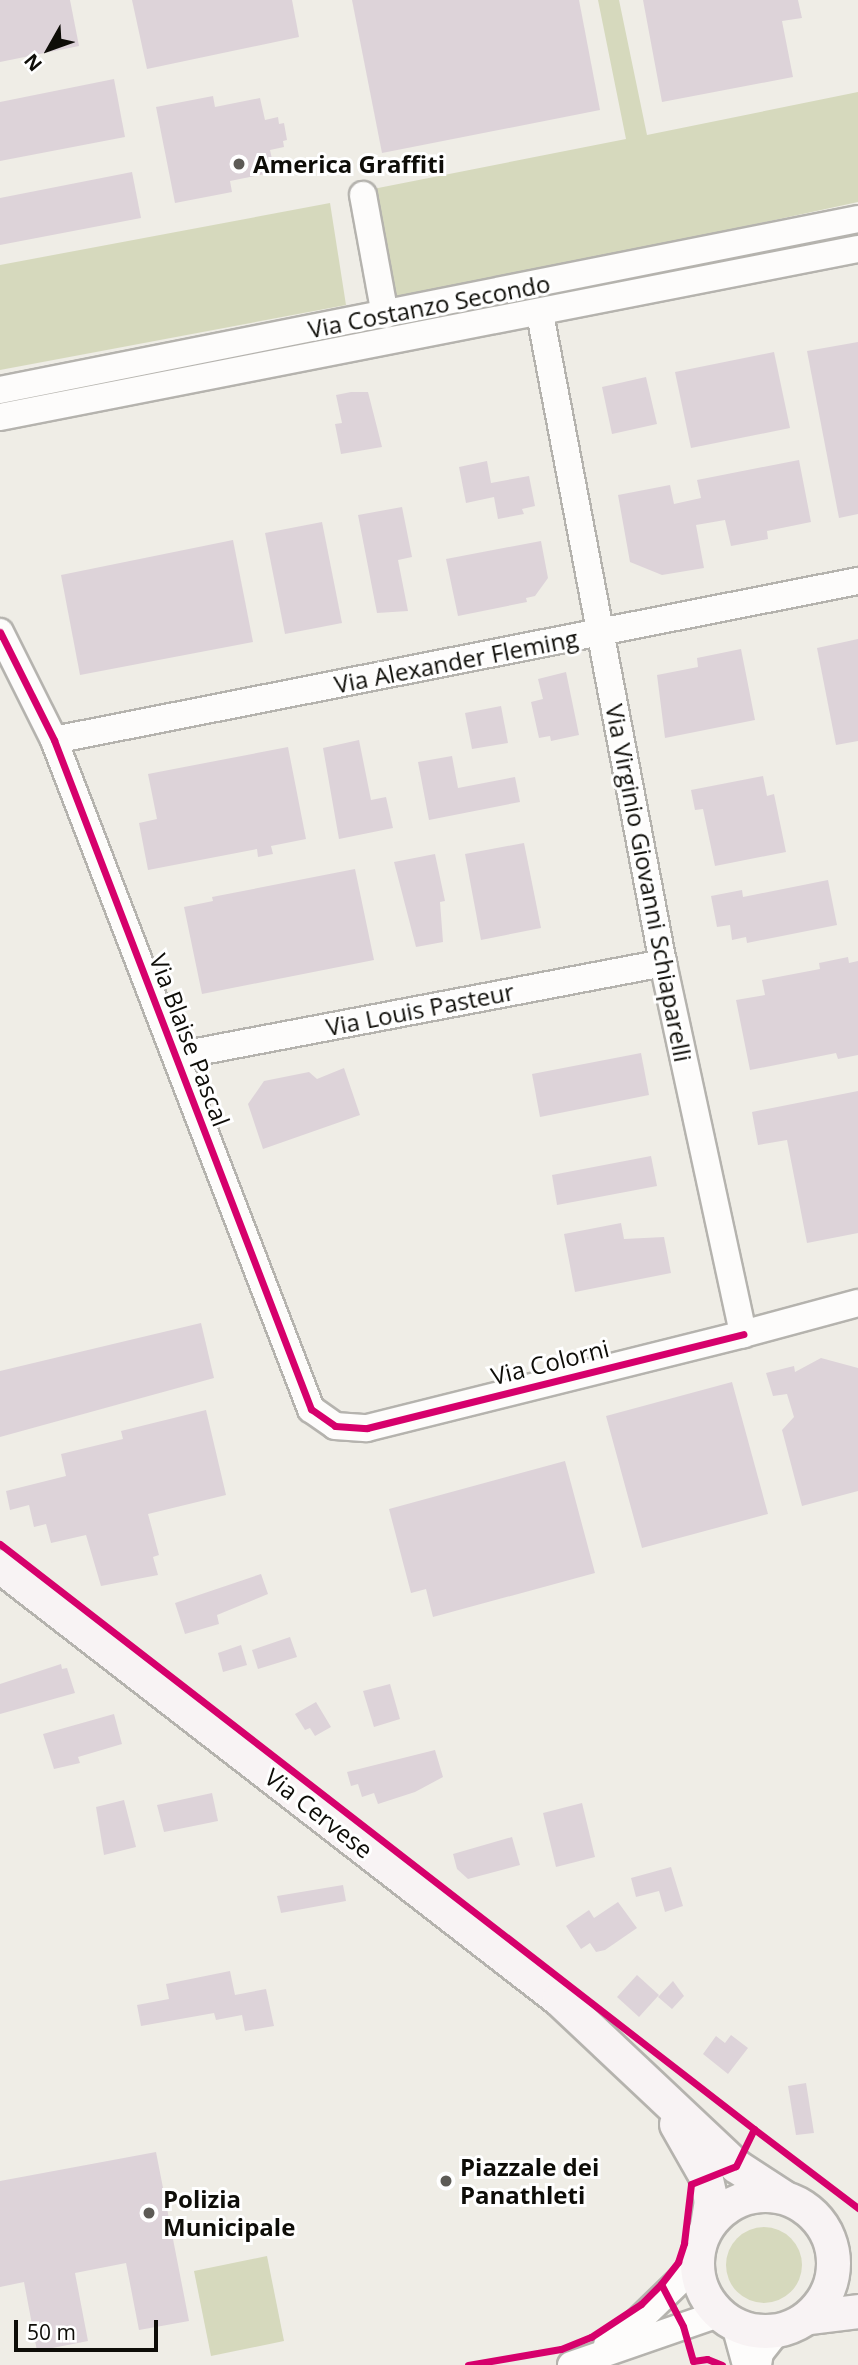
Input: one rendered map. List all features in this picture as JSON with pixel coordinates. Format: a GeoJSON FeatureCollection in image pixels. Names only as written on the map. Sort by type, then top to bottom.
{"type":"FeatureCollection","features":[{"type":"Feature","properties":{"kind":"main road","name":"Via Cervese"},"geometry":{"type":"LineString","coordinates":[[0,1566],[559,1999],[736,2166],[813,2214],[844,2247],[824,2299],[808,2317]]}},
{"type":"Feature","properties":{"kind":"main road","name":"Via Cervese"},"geometry":{"type":"LineString","coordinates":[[632,2066],[672,2118],[705,2175],[711,2200],[696,2265]]}},
{"type":"Feature","properties":{"kind":"main road"},"geometry":{"type":"LineString","coordinates":[[707,2226],[740,2199],[782,2196]]}},
{"type":"Feature","properties":{"kind":"main road"},"geometry":{"type":"LineString","coordinates":[[696,2265],[701,2289],[726,2319],[777,2331],[808,2317],[858,2311]]}},
{"type":"Feature","properties":{"kind":"street"},"geometry":{"type":"LineString","coordinates":[[363,195],[385,315]]}},
{"type":"Feature","properties":{"kind":"street","name":"Via Costanzo Secondo"},"geometry":{"type":"LineString","coordinates":[[0,390],[858,219]]}},
{"type":"Feature","properties":{"kind":"street","name":"Via Costanzo Secondo"},"geometry":{"type":"LineString","coordinates":[[0,417],[540,314],[858,249]]}},
{"type":"Feature","properties":{"kind":"street","name":"Via Virginio Giovanni Schiaparelli"},"geometry":{"type":"LineString","coordinates":[[540,314],[663,963],[743,1334]]}},
{"type":"Feature","properties":{"kind":"street","name":"Via Alexander Fleming"},"geometry":{"type":"LineString","coordinates":[[54,740],[858,581]]}},
{"type":"Feature","properties":{"kind":"street","name":"Via Blaise Pascal"},"geometry":{"type":"LineString","coordinates":[[0,632],[54,740],[311,1409],[335,1426],[367,1429]]}},
{"type":"Feature","properties":{"kind":"street","name":"Via Louis Pasteur"},"geometry":{"type":"LineString","coordinates":[[176,1056],[663,963]]}},
{"type":"Feature","properties":{"kind":"street"},"geometry":{"type":"LineString","coordinates":[[743,1334],[858,1303]]}},
{"type":"Feature","properties":{"kind":"street","name":"Via Colorni"},"geometry":{"type":"LineString","coordinates":[[367,1429],[743,1334]]}},
{"type":"Feature","properties":{"kind":"street"},"geometry":{"type":"LineString","coordinates":[[579,2362],[632,2328],[696,2265]]}},
{"type":"Feature","properties":{"kind":"street"},"geometry":{"type":"LineString","coordinates":[[579,2362],[726,2319],[746,2365]]}},
{"type":"Feature","properties":{"kind":"street"},"geometry":{"type":"LineString","coordinates":[[758,2365],[760,2353],[777,2331]]}},
{"type":"Feature","properties":{"kind":"green space"},"geometry":{"type":"Polygon","coordinates":[[[598,0],[619,0],[647,135],[858,92],[858,202],[395,302],[373,189],[626,139],[598,0]]]}},
{"type":"Feature","properties":{"kind":"green space"},"geometry":{"type":"Polygon","coordinates":[[[330,203],[346,305],[0,370],[0,265],[330,203]]]}},
{"type":"Feature","properties":{"kind":"green space"},"geometry":{"type":"Polygon","coordinates":[[[858,229],[858,240],[0,407],[0,397],[858,229]]]}},
{"type":"Feature","properties":{"kind":"green space"},"geometry":{"type":"Polygon","coordinates":[[[757,2227],[771,2227],[785,2233],[796,2244],[802,2265],[799,2280],[791,2292],[771,2303],[757,2303],[743,2297],[732,2286],[726,2272],[726,2258],[732,2244],[743,2233],[757,2227]]]}},
{"type":"Feature","properties":{"kind":"green space"},"geometry":{"type":"Polygon","coordinates":[[[267,2256],[284,2341],[211,2356],[194,2271],[267,2256]]]}},
{"type":"Feature","properties":{"kind":"building"},"geometry":{"type":"Polygon","coordinates":[[[0,0],[70,0],[79,46],[0,62],[0,0]]]}},
{"type":"Feature","properties":{"kind":"building"},"geometry":{"type":"Polygon","coordinates":[[[132,0],[292,0],[299,37],[147,69],[132,0]]]}},
{"type":"Feature","properties":{"kind":"building"},"geometry":{"type":"Polygon","coordinates":[[[352,0],[579,0],[600,110],[382,153],[352,0]]]}},
{"type":"Feature","properties":{"kind":"building"},"geometry":{"type":"Polygon","coordinates":[[[643,0],[798,0],[802,18],[782,21],[793,77],[662,102],[643,0]]]}},
{"type":"Feature","properties":{"kind":"building"},"geometry":{"type":"Polygon","coordinates":[[[114,79],[125,137],[0,161],[0,102],[114,79]]]}},
{"type":"Feature","properties":{"kind":"building"},"geometry":{"type":"Polygon","coordinates":[[[213,96],[215,107],[260,98],[265,120],[278,117],[279,124],[284,123],[287,140],[283,141],[284,147],[270,150],[275,172],[230,181],[232,192],[175,203],[156,107],[213,96]]]}},
{"type":"Feature","properties":{"kind":"building"},"geometry":{"type":"Polygon","coordinates":[[[132,172],[141,218],[0,245],[0,198],[132,172]]]}},
{"type":"Feature","properties":{"kind":"building"},"geometry":{"type":"Polygon","coordinates":[[[858,342],[858,514],[839,518],[807,351],[858,342]]]}},
{"type":"Feature","properties":{"kind":"building"},"geometry":{"type":"Polygon","coordinates":[[[774,352],[790,428],[691,448],[675,372],[774,352]]]}},
{"type":"Feature","properties":{"kind":"building"},"geometry":{"type":"Polygon","coordinates":[[[646,377],[657,424],[612,434],[602,387],[646,377]]]}},
{"type":"Feature","properties":{"kind":"building"},"geometry":{"type":"Polygon","coordinates":[[[368,392],[382,447],[341,454],[335,424],[342,423],[336,395],[368,392]]]}},
{"type":"Feature","properties":{"kind":"building"},"geometry":{"type":"Polygon","coordinates":[[[799,460],[811,522],[767,531],[768,539],[731,546],[725,520],[696,525],[704,568],[662,575],[630,562],[618,495],[670,485],[674,504],[701,498],[697,480],[799,460]]]}},
{"type":"Feature","properties":{"kind":"building"},"geometry":{"type":"Polygon","coordinates":[[[487,461],[491,483],[529,476],[535,506],[522,509],[524,514],[498,519],[494,497],[466,503],[459,467],[487,461]]]}},
{"type":"Feature","properties":{"kind":"building"},"geometry":{"type":"Polygon","coordinates":[[[402,507],[412,557],[398,560],[408,611],[377,613],[358,515],[402,507]]]}},
{"type":"Feature","properties":{"kind":"building"},"geometry":{"type":"Polygon","coordinates":[[[322,522],[342,623],[285,634],[265,533],[322,522]]]}},
{"type":"Feature","properties":{"kind":"building"},"geometry":{"type":"Polygon","coordinates":[[[233,540],[253,642],[80,675],[61,575],[233,540]]]}},
{"type":"Feature","properties":{"kind":"building"},"geometry":{"type":"Polygon","coordinates":[[[541,541],[548,578],[535,596],[526,598],[527,602],[458,616],[446,559],[541,541]]]}},
{"type":"Feature","properties":{"kind":"building"},"geometry":{"type":"Polygon","coordinates":[[[858,639],[858,741],[836,745],[817,648],[858,639]]]}},
{"type":"Feature","properties":{"kind":"building"},"geometry":{"type":"Polygon","coordinates":[[[741,649],[755,720],[665,738],[657,675],[698,667],[697,658],[741,649]]]}},
{"type":"Feature","properties":{"kind":"building"},"geometry":{"type":"Polygon","coordinates":[[[566,672],[579,735],[551,741],[550,736],[539,738],[531,702],[543,699],[538,679],[566,672]]]}},
{"type":"Feature","properties":{"kind":"building"},"geometry":{"type":"Polygon","coordinates":[[[501,706],[508,743],[472,749],[465,713],[501,706]]]}},
{"type":"Feature","properties":{"kind":"building"},"geometry":{"type":"Polygon","coordinates":[[[359,740],[371,800],[386,797],[393,828],[339,839],[323,748],[359,740]]]}},
{"type":"Feature","properties":{"kind":"building"},"geometry":{"type":"Polygon","coordinates":[[[288,747],[306,839],[271,846],[273,854],[258,857],[257,849],[148,870],[139,823],[157,819],[148,774],[288,747]]]}},
{"type":"Feature","properties":{"kind":"building"},"geometry":{"type":"Polygon","coordinates":[[[452,756],[458,788],[515,777],[520,802],[429,820],[418,762],[452,756]]]}},
{"type":"Feature","properties":{"kind":"building"},"geometry":{"type":"Polygon","coordinates":[[[763,776],[767,796],[774,794],[786,852],[715,866],[703,809],[695,810],[691,790],[763,776]]]}},
{"type":"Feature","properties":{"kind":"building"},"geometry":{"type":"Polygon","coordinates":[[[524,843],[541,928],[481,940],[465,854],[524,843]]]}},
{"type":"Feature","properties":{"kind":"building"},"geometry":{"type":"Polygon","coordinates":[[[435,854],[445,901],[440,902],[443,942],[416,947],[394,862],[435,854]]]}},
{"type":"Feature","properties":{"kind":"building"},"geometry":{"type":"Polygon","coordinates":[[[355,869],[374,960],[202,994],[184,907],[213,901],[212,897],[355,869]]]}},
{"type":"Feature","properties":{"kind":"building"},"geometry":{"type":"Polygon","coordinates":[[[828,880],[837,925],[747,943],[746,937],[732,940],[730,925],[717,927],[711,896],[742,890],[743,897],[828,880]]]}},
{"type":"Feature","properties":{"kind":"building"},"geometry":{"type":"Polygon","coordinates":[[[848,957],[849,963],[858,961],[858,1055],[838,1059],[836,1053],[750,1070],[736,1000],[765,995],[762,980],[820,969],[819,963],[848,957]]]}},
{"type":"Feature","properties":{"kind":"building"},"geometry":{"type":"Polygon","coordinates":[[[641,1053],[649,1095],[540,1117],[532,1074],[641,1053]]]}},
{"type":"Feature","properties":{"kind":"building"},"geometry":{"type":"Polygon","coordinates":[[[344,1068],[360,1115],[263,1149],[248,1104],[264,1081],[309,1072],[317,1079],[344,1068]]]}},
{"type":"Feature","properties":{"kind":"building"},"geometry":{"type":"Polygon","coordinates":[[[858,1091],[858,1233],[807,1243],[787,1140],[758,1145],[752,1112],[858,1091]]]}},
{"type":"Feature","properties":{"kind":"building"},"geometry":{"type":"Polygon","coordinates":[[[651,1156],[657,1186],[557,1205],[552,1175],[651,1156]]]}},
{"type":"Feature","properties":{"kind":"building"},"geometry":{"type":"Polygon","coordinates":[[[621,1223],[624,1239],[664,1237],[671,1273],[575,1292],[564,1234],[621,1223]]]}},
{"type":"Feature","properties":{"kind":"building"},"geometry":{"type":"Polygon","coordinates":[[[201,1323],[214,1378],[0,1437],[0,1371],[201,1323]]]}},
{"type":"Feature","properties":{"kind":"building"},"geometry":{"type":"Polygon","coordinates":[[[821,1358],[858,1368],[858,1491],[802,1506],[782,1430],[794,1417],[787,1394],[773,1396],[766,1373],[794,1366],[795,1372],[821,1358]]]}},
{"type":"Feature","properties":{"kind":"building"},"geometry":{"type":"Polygon","coordinates":[[[732,1382],[768,1514],[642,1548],[606,1416],[732,1382]]]}},
{"type":"Feature","properties":{"kind":"building"},"geometry":{"type":"Polygon","coordinates":[[[206,1410],[226,1495],[148,1514],[159,1555],[153,1557],[158,1575],[101,1586],[86,1535],[51,1543],[46,1524],[34,1527],[29,1505],[10,1510],[6,1491],[66,1476],[61,1454],[123,1439],[121,1431],[206,1410]]]}},
{"type":"Feature","properties":{"kind":"building"},"geometry":{"type":"Polygon","coordinates":[[[565,1461],[595,1573],[433,1617],[426,1589],[411,1593],[389,1509],[565,1461]]]}},
{"type":"Feature","properties":{"kind":"building"},"geometry":{"type":"Polygon","coordinates":[[[261,1574],[268,1594],[217,1615],[219,1624],[185,1634],[175,1603],[261,1574]]]}},
{"type":"Feature","properties":{"kind":"building"},"geometry":{"type":"Polygon","coordinates":[[[290,1637],[297,1657],[258,1669],[252,1650],[290,1637]]]}},
{"type":"Feature","properties":{"kind":"building"},"geometry":{"type":"Polygon","coordinates":[[[241,1645],[247,1665],[223,1672],[218,1653],[241,1645]]]}},
{"type":"Feature","properties":{"kind":"building"},"geometry":{"type":"Polygon","coordinates":[[[61,1664],[62,1669],[67,1668],[75,1693],[0,1714],[0,1684],[61,1664]]]}},
{"type":"Feature","properties":{"kind":"building"},"geometry":{"type":"Polygon","coordinates":[[[390,1684],[400,1719],[374,1727],[363,1691],[390,1684]]]}},
{"type":"Feature","properties":{"kind":"building"},"geometry":{"type":"Polygon","coordinates":[[[316,1702],[331,1727],[315,1736],[310,1728],[305,1730],[295,1714],[316,1702]]]}},
{"type":"Feature","properties":{"kind":"building"},"geometry":{"type":"Polygon","coordinates":[[[114,1714],[122,1744],[78,1757],[80,1763],[54,1769],[43,1734],[114,1714]]]}},
{"type":"Feature","properties":{"kind":"building"},"geometry":{"type":"Polygon","coordinates":[[[435,1750],[443,1777],[415,1792],[378,1804],[374,1793],[362,1797],[358,1784],[351,1786],[347,1772],[435,1750]]]}},
{"type":"Feature","properties":{"kind":"building"},"geometry":{"type":"Polygon","coordinates":[[[212,1793],[218,1821],[164,1832],[157,1805],[212,1793]]]}},
{"type":"Feature","properties":{"kind":"building"},"geometry":{"type":"Polygon","coordinates":[[[124,1800],[136,1847],[104,1855],[96,1807],[124,1800]]]}},
{"type":"Feature","properties":{"kind":"building"},"geometry":{"type":"Polygon","coordinates":[[[582,1803],[595,1857],[556,1867],[543,1813],[582,1803]]]}},
{"type":"Feature","properties":{"kind":"building"},"geometry":{"type":"Polygon","coordinates":[[[512,1837],[520,1865],[468,1879],[457,1869],[453,1854],[512,1837]]]}},
{"type":"Feature","properties":{"kind":"building"},"geometry":{"type":"Polygon","coordinates":[[[671,1867],[683,1906],[665,1912],[659,1891],[636,1897],[631,1878],[671,1867]]]}},
{"type":"Feature","properties":{"kind":"building"},"geometry":{"type":"Polygon","coordinates":[[[343,1885],[346,1901],[281,1913],[277,1896],[343,1885]]]}},
{"type":"Feature","properties":{"kind":"building"},"geometry":{"type":"Polygon","coordinates":[[[618,1902],[637,1928],[605,1950],[596,1952],[590,1943],[581,1949],[566,1926],[589,1910],[594,1918],[618,1902]]]}},
{"type":"Feature","properties":{"kind":"building"},"geometry":{"type":"Polygon","coordinates":[[[230,1971],[235,1995],[266,1989],[274,2026],[245,2031],[242,2015],[216,2020],[214,2013],[141,2026],[137,2005],[169,1999],[166,1984],[230,1971]]]}},
{"type":"Feature","properties":{"kind":"building"},"geometry":{"type":"Polygon","coordinates":[[[637,1975],[659,1995],[639,2017],[617,1997],[637,1975]]]}},
{"type":"Feature","properties":{"kind":"building"},"geometry":{"type":"Polygon","coordinates":[[[673,1981],[684,1996],[672,2009],[658,1997],[673,1981]]]}},
{"type":"Feature","properties":{"kind":"building"},"geometry":{"type":"Polygon","coordinates":[[[731,2035],[748,2048],[728,2074],[703,2054],[716,2036],[725,2043],[731,2035]]]}},
{"type":"Feature","properties":{"kind":"building"},"geometry":{"type":"Polygon","coordinates":[[[806,2083],[814,2133],[796,2135],[788,2086],[806,2083]]]}},
{"type":"Feature","properties":{"kind":"building"},"geometry":{"type":"Polygon","coordinates":[[[156,2152],[189,2321],[139,2330],[126,2263],[75,2273],[88,2341],[37,2351],[24,2282],[0,2287],[0,2181],[156,2152]]]}},
{"type":"Feature","properties":{"kind":"cycle path"},"geometry":{"type":"LineString","coordinates":[[0,632],[54,740],[311,1409],[335,1426],[367,1428],[743,1334]]}},
{"type":"Feature","properties":{"kind":"cycle path"},"geometry":{"type":"LineString","coordinates":[[0,1544],[754,2129]]}},
{"type":"Feature","properties":{"kind":"cycle path"},"geometry":{"type":"LineString","coordinates":[[722,2365],[707,2359],[693,2361],[683,2326],[661,2284],[678,2262],[684,2243],[691,2184],[736,2166],[754,2129],[858,2208]]}},
{"type":"Feature","properties":{"kind":"cycle path"},"geometry":{"type":"LineString","coordinates":[[468,2365],[561,2349],[591,2337],[641,2304],[661,2284]]}},
{"type":"Feature","properties":{"kind":"place","name":"America Graffiti"},"geometry":{"type":"Point","coordinates":[239,164]}},
{"type":"Feature","properties":{"kind":"place","name":"Piazzale dei Panathleti"},"geometry":{"type":"Point","coordinates":[446,2181]}},
{"type":"Feature","properties":{"kind":"place","name":"Polizia Municipale"},"geometry":{"type":"Point","coordinates":[149,2213]}}]}
